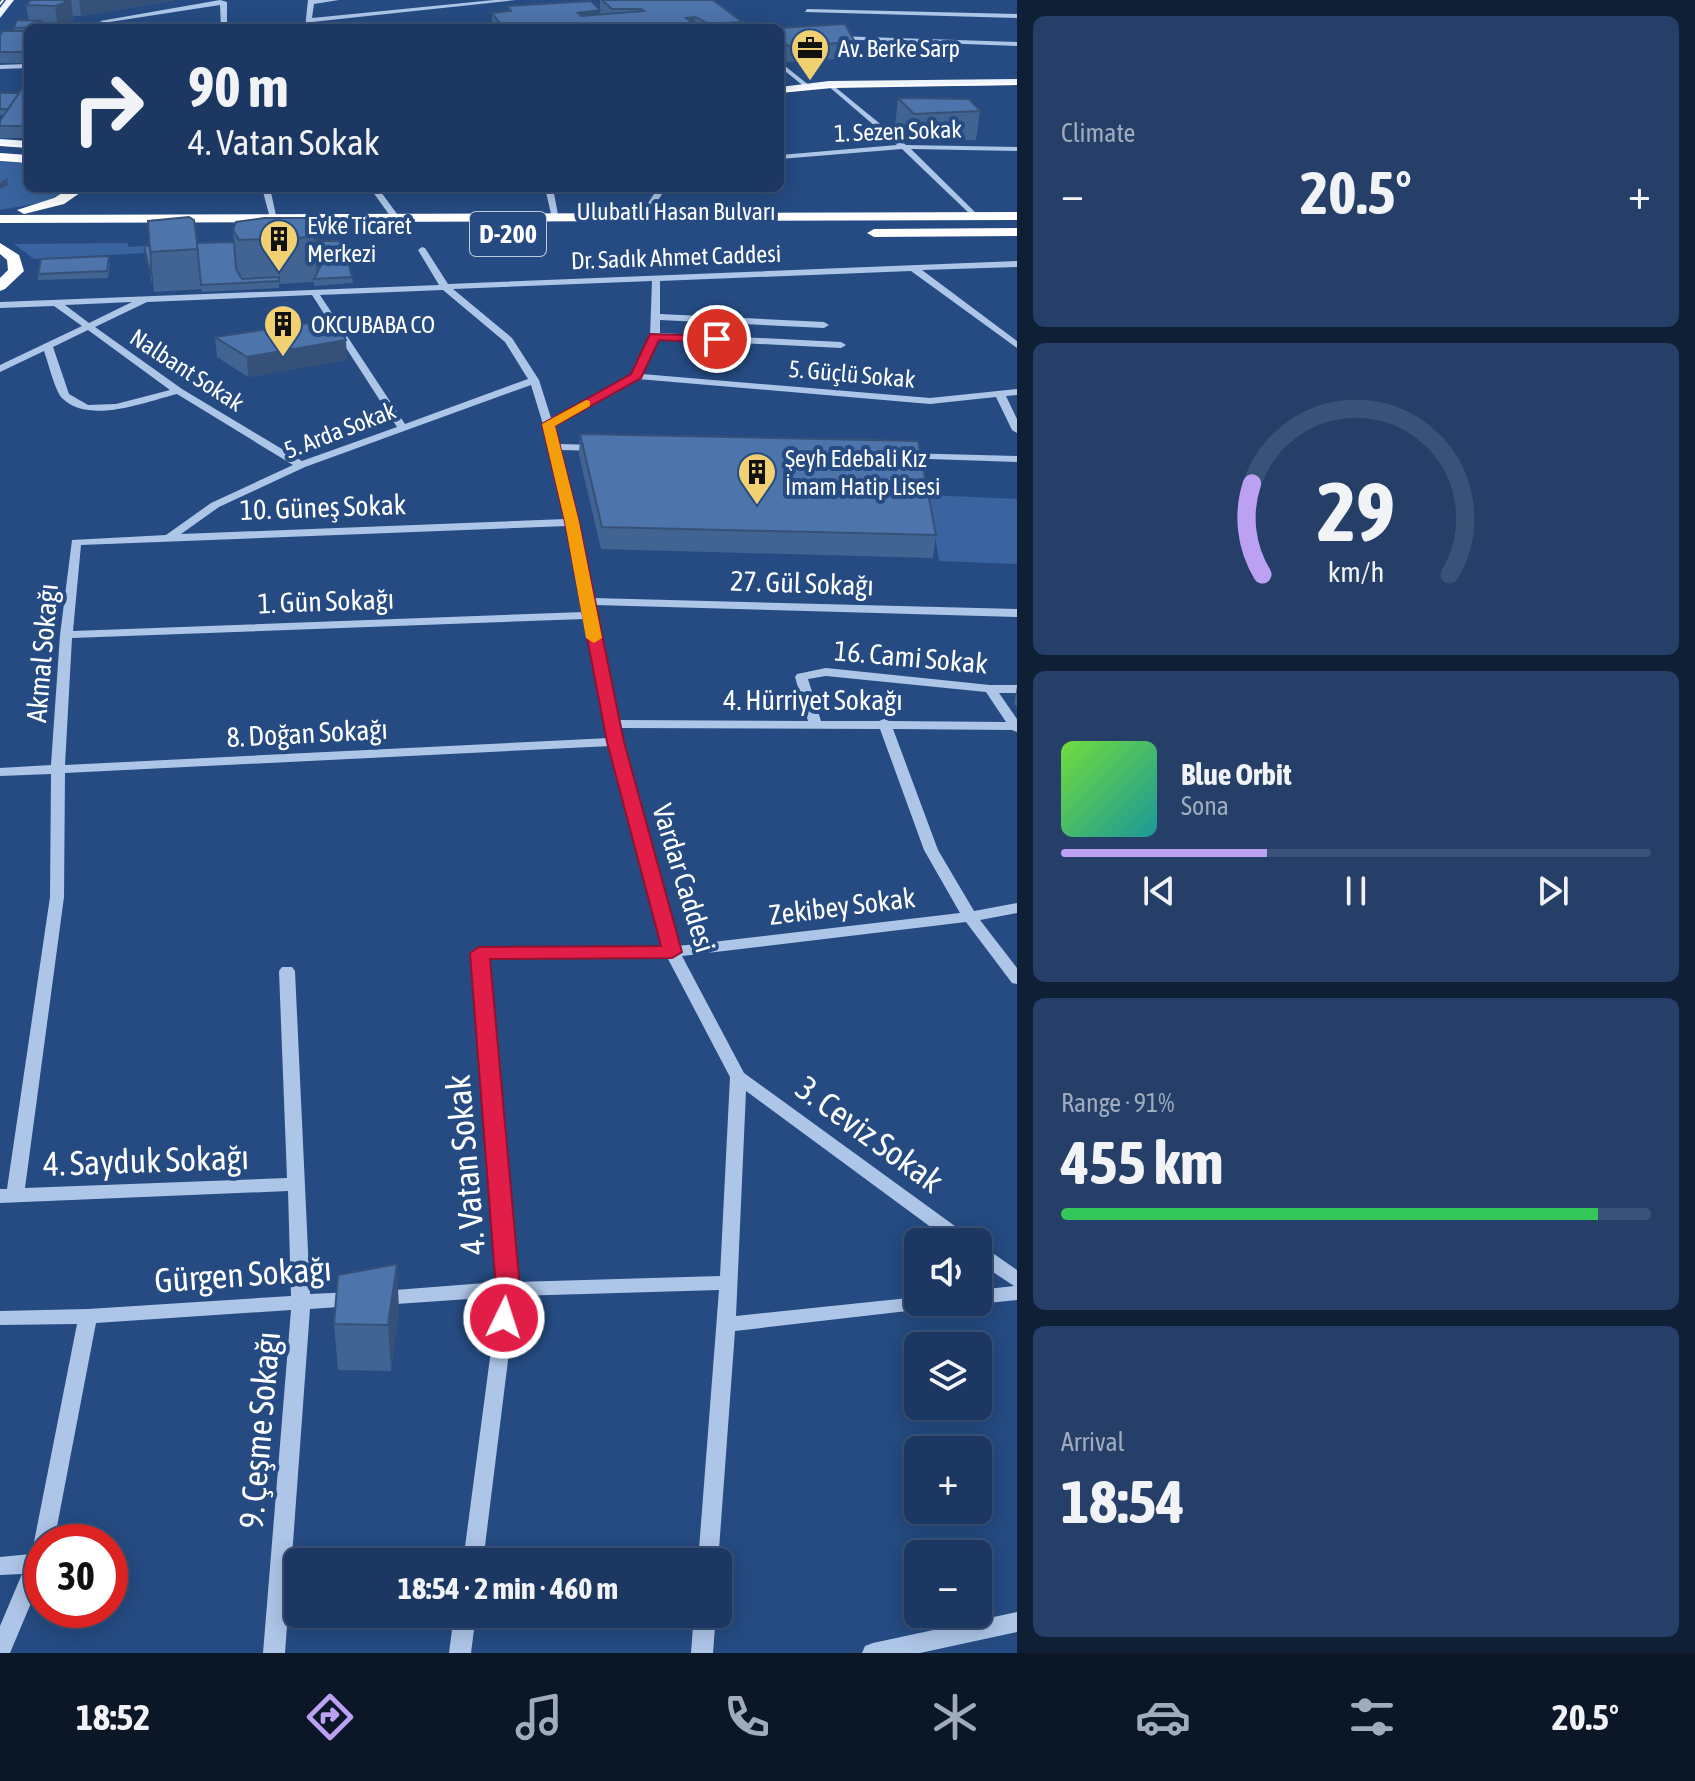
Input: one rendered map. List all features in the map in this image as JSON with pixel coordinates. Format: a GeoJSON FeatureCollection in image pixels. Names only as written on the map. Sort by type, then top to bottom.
{"type":"FeatureCollection","features":[{"type":"Feature","properties":{"kind":"highway"},"geometry":{"type":"LineString","coordinates":[[0,156],[24,156]]}},
{"type":"Feature","properties":{"kind":"highway"},"geometry":{"type":"LineString","coordinates":[[0,213],[59,201],[74,192]]}},
{"type":"Feature","properties":{"kind":"highway","name":"Ulubatlı Hasan Bulvarı"},"geometry":{"type":"LineString","coordinates":[[0,219],[1017,216]]}},
{"type":"Feature","properties":{"kind":"highway"},"geometry":{"type":"LineString","coordinates":[[858,233],[1017,232]]}},
{"type":"Feature","properties":{"kind":"highway"},"geometry":{"type":"LineString","coordinates":[[136,235],[320,234]]}},
{"type":"Feature","properties":{"kind":"highway"},"geometry":{"type":"LineString","coordinates":[[0,247],[14,258],[16,271],[0,286]]}},
{"type":"Feature","properties":{"kind":"main road"},"geometry":{"type":"LineString","coordinates":[[0,15],[10,0]]}},
{"type":"Feature","properties":{"kind":"main road"},"geometry":{"type":"LineString","coordinates":[[784,90],[829,84],[1017,82]]}},
{"type":"Feature","properties":{"kind":"main road"},"geometry":{"type":"LineString","coordinates":[[0,142],[24,144]]}},
{"type":"Feature","properties":{"kind":"street"},"geometry":{"type":"LineString","coordinates":[[336,0],[312,1],[308,24],[513,0]]}},
{"type":"Feature","properties":{"kind":"street"},"geometry":{"type":"LineString","coordinates":[[806,0],[808,24]]}},
{"type":"Feature","properties":{"kind":"street"},"geometry":{"type":"LineString","coordinates":[[103,21],[224,1],[224,24]]}},
{"type":"Feature","properties":{"kind":"street"},"geometry":{"type":"LineString","coordinates":[[433,8],[448,24]]}},
{"type":"Feature","properties":{"kind":"street"},"geometry":{"type":"LineString","coordinates":[[807,11],[1017,16]]}},
{"type":"Feature","properties":{"kind":"street"},"geometry":{"type":"LineString","coordinates":[[825,38],[1017,44]]}},
{"type":"Feature","properties":{"kind":"street"},"geometry":{"type":"LineString","coordinates":[[0,67],[24,66]]}},
{"type":"Feature","properties":{"kind":"street"},"geometry":{"type":"LineString","coordinates":[[784,67],[808,87]]}},
{"type":"Feature","properties":{"kind":"street"},"geometry":{"type":"LineString","coordinates":[[829,84],[904,147],[973,215]]}},
{"type":"Feature","properties":{"kind":"street","name":"1. Sezen Sokak"},"geometry":{"type":"LineString","coordinates":[[784,157],[904,147],[1017,149]]}},
{"type":"Feature","properties":{"kind":"street"},"geometry":{"type":"LineString","coordinates":[[267,192],[274,218]]}},
{"type":"Feature","properties":{"kind":"street"},"geometry":{"type":"LineString","coordinates":[[377,192],[396,218]]}},
{"type":"Feature","properties":{"kind":"street"},"geometry":{"type":"LineString","coordinates":[[550,192],[556,218]]}},
{"type":"Feature","properties":{"kind":"street"},"geometry":{"type":"LineString","coordinates":[[642,218],[659,192]]}},
{"type":"Feature","properties":{"kind":"street","name":"Vardar Caddesi"},"geometry":{"type":"LineString","coordinates":[[422,250],[445,287],[509,340],[534,380],[555,447],[572,522],[616,742],[672,952],[738,1077]]}},
{"type":"Feature","properties":{"kind":"street","name":"Dr. Sadık Ahmet Caddesi"},"geometry":{"type":"LineString","coordinates":[[0,305],[1017,264]]}},
{"type":"Feature","properties":{"kind":"street"},"geometry":{"type":"LineString","coordinates":[[913,268],[1017,345]]}},
{"type":"Feature","properties":{"kind":"street"},"geometry":{"type":"LineString","coordinates":[[548,424],[636,376],[655,336],[656,278]]}},
{"type":"Feature","properties":{"kind":"street"},"geometry":{"type":"LineString","coordinates":[[314,292],[402,427]]}},
{"type":"Feature","properties":{"kind":"street"},"geometry":{"type":"LineString","coordinates":[[0,369],[152,297]]}},
{"type":"Feature","properties":{"kind":"street","name":"Nalbant Sokak"},"geometry":{"type":"LineString","coordinates":[[55,302],[178,391],[301,465]]}},
{"type":"Feature","properties":{"kind":"street"},"geometry":{"type":"LineString","coordinates":[[655,317],[824,325]]}},
{"type":"Feature","properties":{"kind":"street"},"geometry":{"type":"LineString","coordinates":[[655,336],[841,345]]}},
{"type":"Feature","properties":{"kind":"street"},"geometry":{"type":"LineString","coordinates":[[47,345],[65,396],[86,408],[116,407],[178,391]]}},
{"type":"Feature","properties":{"kind":"street","name":"5. Güçlü Sokak"},"geometry":{"type":"LineString","coordinates":[[636,376],[930,401],[1017,392]]}},
{"type":"Feature","properties":{"kind":"street","name":"5. Arda Sokak"},"geometry":{"type":"LineString","coordinates":[[169,537],[215,505],[301,465],[534,380]]}},
{"type":"Feature","properties":{"kind":"street"},"geometry":{"type":"LineString","coordinates":[[1000,394],[1017,430]]}},
{"type":"Feature","properties":{"kind":"street"},"geometry":{"type":"LineString","coordinates":[[555,447],[619,449]]}},
{"type":"Feature","properties":{"kind":"street"},"geometry":{"type":"LineString","coordinates":[[890,456],[1017,459]]}},
{"type":"Feature","properties":{"kind":"street","name":"10. Güneş Sokak"},"geometry":{"type":"LineString","coordinates":[[76,542],[572,522]]}},
{"type":"Feature","properties":{"kind":"street","name":"Akmal Sokağı"},"geometry":{"type":"LineString","coordinates":[[7,1196],[57,897],[58,769],[66,635],[76,542]]}},
{"type":"Feature","properties":{"kind":"street","name":"27. Gül Sokağı"},"geometry":{"type":"LineString","coordinates":[[586,601],[1017,613]]}},
{"type":"Feature","properties":{"kind":"street","name":"1. Gün Sokağı"},"geometry":{"type":"LineString","coordinates":[[66,635],[589,615]]}},
{"type":"Feature","properties":{"kind":"street","name":"16. Cami Sokak"},"geometry":{"type":"LineString","coordinates":[[815,723],[801,677],[826,672],[1017,689]]}},
{"type":"Feature","properties":{"kind":"street"},"geometry":{"type":"LineString","coordinates":[[990,689],[1016,727]]}},
{"type":"Feature","properties":{"kind":"street"},"geometry":{"type":"LineString","coordinates":[[884,723],[931,850],[970,917],[1017,979]]}},
{"type":"Feature","properties":{"kind":"street","name":"4. Hürriyet Sokağı"},"geometry":{"type":"LineString","coordinates":[[612,724],[884,723],[1016,727]]}},
{"type":"Feature","properties":{"kind":"street","name":"8. Doğan Sokağı"},"geometry":{"type":"LineString","coordinates":[[0,772],[616,742]]}},
{"type":"Feature","properties":{"kind":"street","name":"Zekibey Sokak"},"geometry":{"type":"LineString","coordinates":[[672,952],[970,917],[1017,908]]}},
{"type":"Feature","properties":{"kind":"street","name":"4. Vatan Sokak"},"geometry":{"type":"LineString","coordinates":[[475,1548],[508,1289],[479,953],[672,952]]}},
{"type":"Feature","properties":{"kind":"street","name":"9. Çeşme Sokağı"},"geometry":{"type":"LineString","coordinates":[[274,1653],[301,1303],[287,971]]}},
{"type":"Feature","properties":{"kind":"street"},"geometry":{"type":"LineString","coordinates":[[709,1548],[729,1283],[738,1077]]}},
{"type":"Feature","properties":{"kind":"street","name":"3. Ceviz Sokak"},"geometry":{"type":"LineString","coordinates":[[738,1077],[945,1228]]}},
{"type":"Feature","properties":{"kind":"street","name":"4. Sayduk Sokağı"},"geometry":{"type":"LineString","coordinates":[[7,1196],[294,1184]]}},
{"type":"Feature","properties":{"kind":"street"},"geometry":{"type":"LineString","coordinates":[[992,1262],[1017,1280]]}},
{"type":"Feature","properties":{"kind":"street","name":"Gürgen Sokağı"},"geometry":{"type":"LineString","coordinates":[[0,1318],[88,1316],[508,1289],[729,1283]]}},
{"type":"Feature","properties":{"kind":"street"},"geometry":{"type":"LineString","coordinates":[[992,1296],[1017,1293]]}},
{"type":"Feature","properties":{"kind":"street"},"geometry":{"type":"LineString","coordinates":[[725,1325],[904,1305]]}},
{"type":"Feature","properties":{"kind":"street"},"geometry":{"type":"LineString","coordinates":[[47,1524],[88,1316]]}},
{"type":"Feature","properties":{"kind":"street"},"geometry":{"type":"LineString","coordinates":[[0,1566],[24,1558]]}},
{"type":"Feature","properties":{"kind":"street"},"geometry":{"type":"LineString","coordinates":[[0,1652],[24,1595]]}},
{"type":"Feature","properties":{"kind":"street"},"geometry":{"type":"LineString","coordinates":[[873,1653],[1017,1622]]}},
{"type":"Feature","properties":{"kind":"street"},"geometry":{"type":"LineString","coordinates":[[460,1653],[463,1628]]}},
{"type":"Feature","properties":{"kind":"street"},"geometry":{"type":"LineString","coordinates":[[702,1653],[704,1628]]}},
{"type":"Feature","properties":{"kind":"shaded area"},"geometry":{"type":"Polygon","coordinates":[[[0,162],[24,163],[24,192],[62,192],[46,202],[0,210],[0,162]]]}},
{"type":"Feature","properties":{"kind":"shaded area"},"geometry":{"type":"Polygon","coordinates":[[[128,243],[128,247],[144,246],[144,253],[34,259],[14,244],[128,243]]]}},
{"type":"Feature","properties":{"kind":"shaded area"},"geometry":{"type":"Polygon","coordinates":[[[929,495],[1017,499],[1017,564],[939,561],[929,495]]]}},
{"type":"Feature","properties":{"kind":"building"},"geometry":{"type":"Polygon","coordinates":[[[31,0],[65,0],[55,6],[26,5],[31,0]]]}},
{"type":"Feature","properties":{"kind":"building"},"geometry":{"type":"Polygon","coordinates":[[[602,0],[713,0],[742,22],[709,24],[695,17],[686,18],[693,24],[501,24],[492,13],[511,11],[508,6],[591,1],[600,10],[578,13],[581,16],[644,11],[612,9],[602,0]]]}},
{"type":"Feature","properties":{"kind":"building"},"geometry":{"type":"Polygon","coordinates":[[[17,20],[41,21],[39,24],[14,28],[17,20]]]}},
{"type":"Feature","properties":{"kind":"building"},"geometry":{"type":"Polygon","coordinates":[[[845,24],[855,42],[788,46],[784,42],[784,28],[845,24]]]}},
{"type":"Feature","properties":{"kind":"building"},"geometry":{"type":"Polygon","coordinates":[[[3,31],[24,31],[24,52],[0,52],[0,35],[3,31]]]}},
{"type":"Feature","properties":{"kind":"building"},"geometry":{"type":"Polygon","coordinates":[[[24,85],[24,126],[0,126],[0,121],[24,85]]]}},
{"type":"Feature","properties":{"kind":"building"},"geometry":{"type":"Polygon","coordinates":[[[0,93],[19,93],[8,109],[0,109],[0,93]]]}},
{"type":"Feature","properties":{"kind":"building"},"geometry":{"type":"Polygon","coordinates":[[[898,98],[969,99],[980,111],[914,114],[898,98]]]}},
{"type":"Feature","properties":{"kind":"building"},"geometry":{"type":"Polygon","coordinates":[[[189,217],[194,220],[198,249],[150,252],[148,221],[189,217]]]}},
{"type":"Feature","properties":{"kind":"building"},"geometry":{"type":"Polygon","coordinates":[[[264,218],[315,218],[319,226],[314,237],[239,240],[233,230],[236,222],[264,218]]]}},
{"type":"Feature","properties":{"kind":"building"},"geometry":{"type":"Polygon","coordinates":[[[320,241],[343,241],[352,277],[314,279],[321,265],[320,241]]]}},
{"type":"Feature","properties":{"kind":"building"},"geometry":{"type":"Polygon","coordinates":[[[234,242],[236,269],[242,279],[279,277],[279,281],[201,285],[197,243],[234,242]]]}},
{"type":"Feature","properties":{"kind":"building"},"geometry":{"type":"Polygon","coordinates":[[[144,246],[150,246],[151,277],[144,246]]]}},
{"type":"Feature","properties":{"kind":"building"},"geometry":{"type":"Polygon","coordinates":[[[109,256],[107,271],[38,274],[41,259],[109,256]]]}},
{"type":"Feature","properties":{"kind":"building"},"geometry":{"type":"Polygon","coordinates":[[[337,319],[346,340],[247,357],[215,337],[337,319]]]}},
{"type":"Feature","properties":{"kind":"building","name":"Şeyh Edebali Kız İmam Hatip Lisesi"},"geometry":{"type":"Polygon","coordinates":[[[580,434],[918,441],[936,535],[602,527],[580,434]]]}},
{"type":"Feature","properties":{"kind":"building"},"geometry":{"type":"Polygon","coordinates":[[[397,1264],[388,1325],[334,1324],[338,1275],[397,1264]]]}},
{"type":"Feature","properties":{"kind":"tram line"},"geometry":{"type":"LineString","coordinates":[[0,4],[3,0]]}},
{"type":"Feature","properties":{"kind":"tram line"},"geometry":{"type":"LineString","coordinates":[[784,92],[832,87],[1017,84]]}},
{"type":"Feature","properties":{"kind":"tram line"},"geometry":{"type":"LineString","coordinates":[[0,145],[24,147]]}},
{"type":"Feature","properties":{"kind":"slow traffic"},"geometry":{"type":"LineString","coordinates":[[586,404],[548,424],[572,522],[594,638]]}},
{"type":"Feature","properties":{"kind":"place","name":"Av. Berke Sarp"},"geometry":{"type":"Point","coordinates":[810,82]}},
{"type":"Feature","properties":{"kind":"place","name":"Evke Ticaret Merkezi"},"geometry":{"type":"Point","coordinates":[279,273]}},
{"type":"Feature","properties":{"kind":"place","name":"OKCUBABA CO"},"geometry":{"type":"Point","coordinates":[283,358]}},
{"type":"Feature","properties":{"kind":"place","name":"Şeyh Edebali Kız İmam Hatip Lisesi"},"geometry":{"type":"Point","coordinates":[757,506]}},
{"type":"Feature","properties":{"kind":"route"},"geometry":{"type":"LineString","coordinates":[[504,1318],[508,1289],[479,953],[672,952],[616,742],[572,522],[548,424],[636,376],[655,336],[717,339]]}}]}
